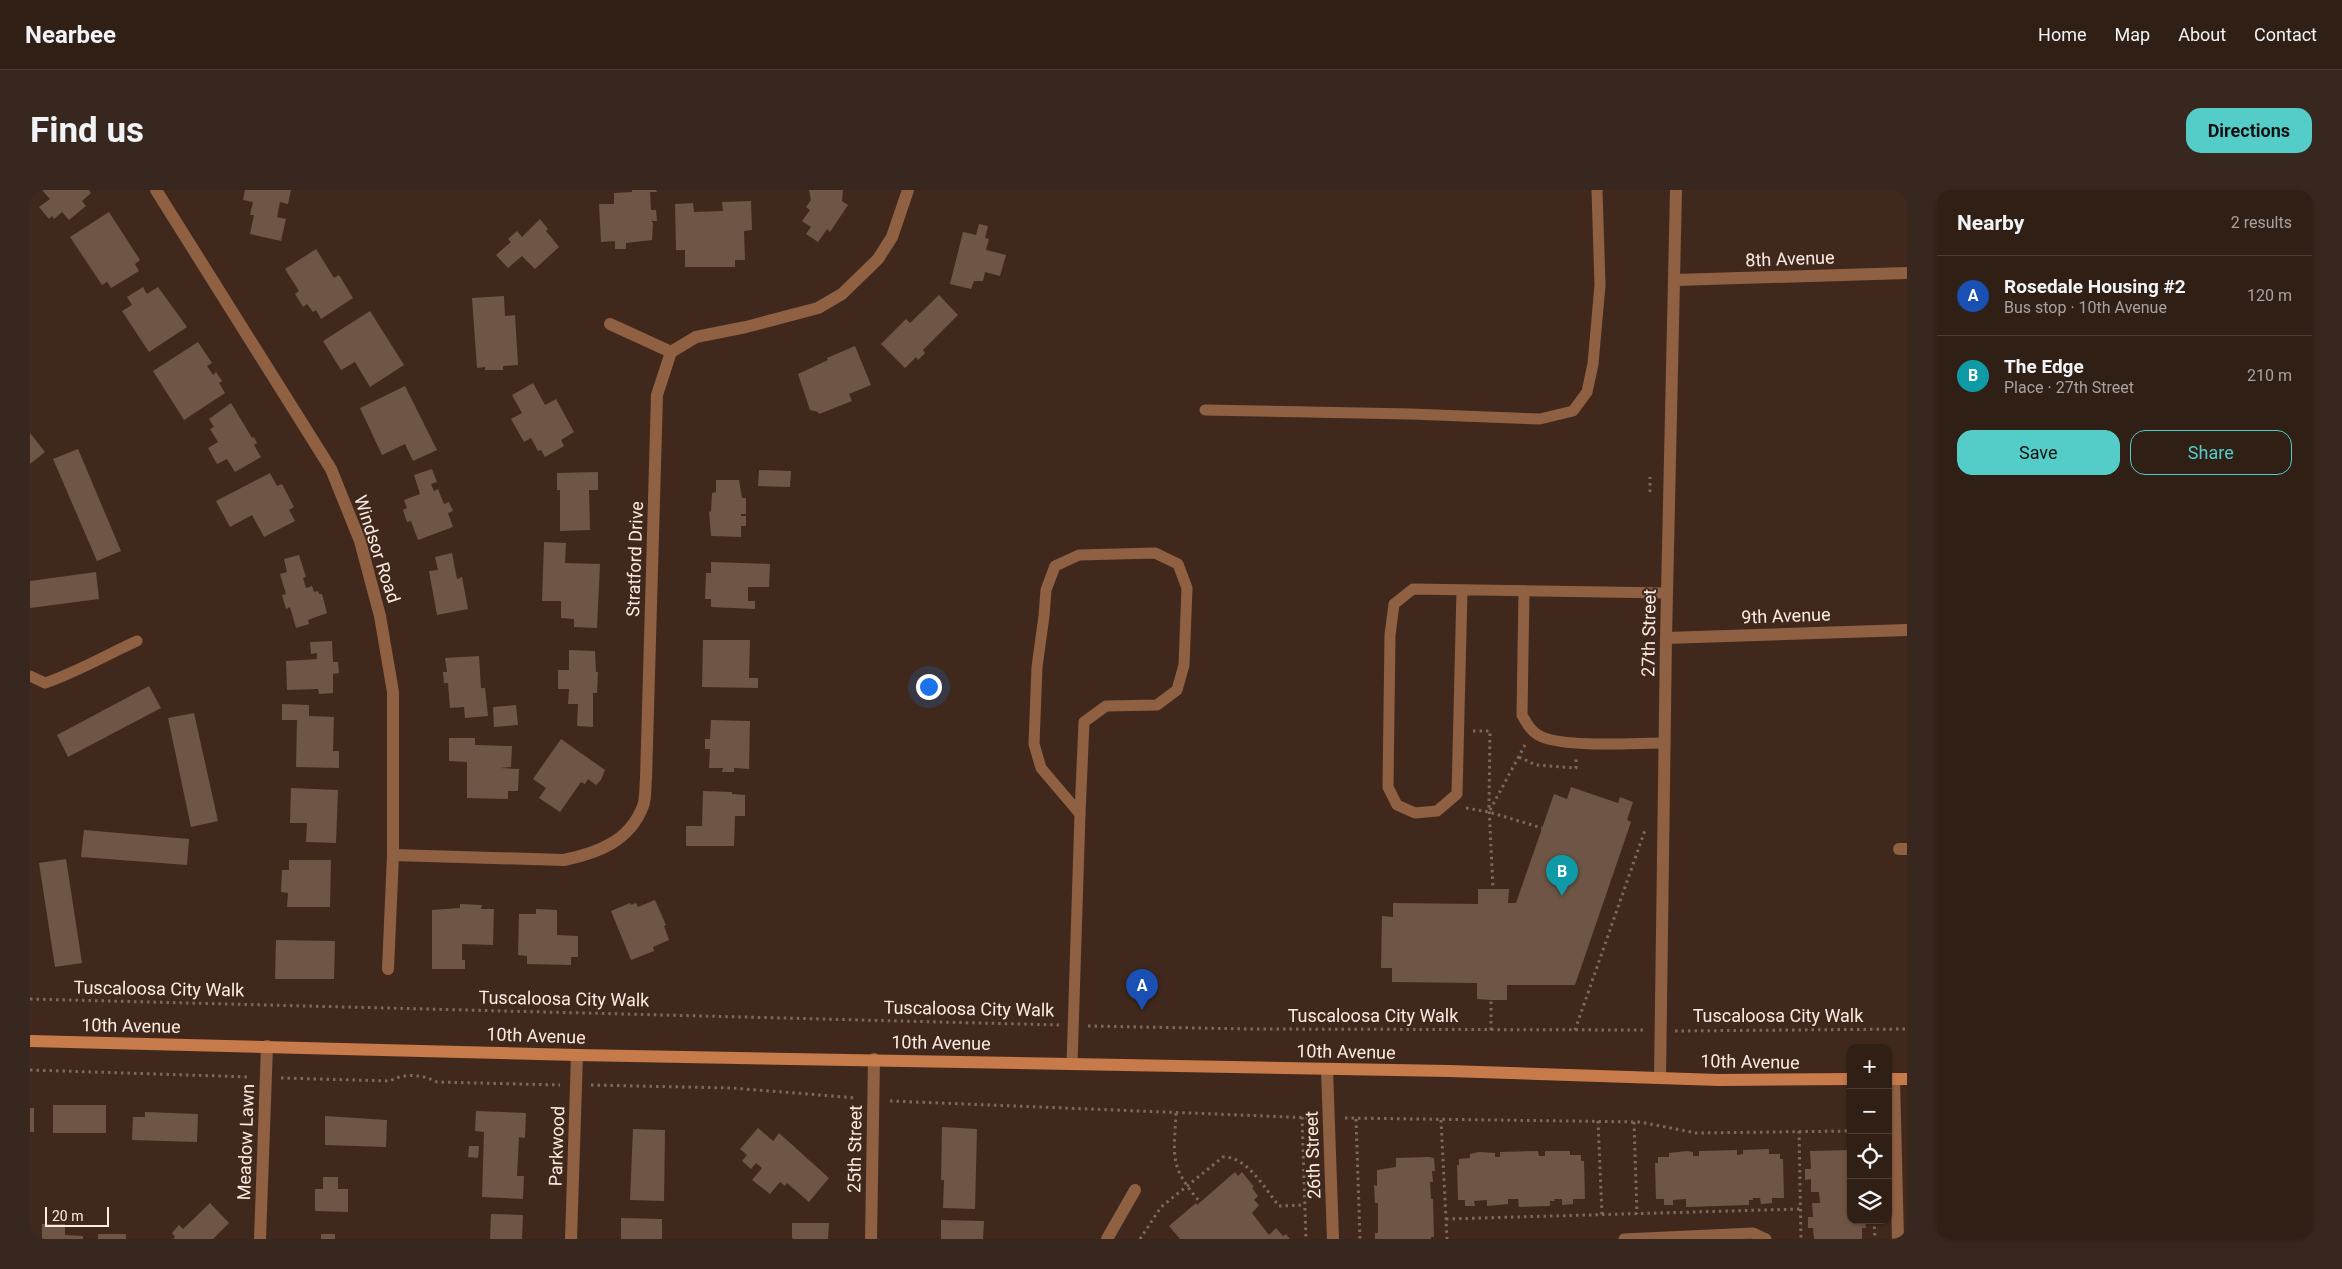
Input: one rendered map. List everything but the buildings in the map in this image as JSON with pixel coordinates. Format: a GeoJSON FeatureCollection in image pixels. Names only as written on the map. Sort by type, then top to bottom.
{"type":"FeatureCollection","features":[{"type":"Feature","properties":{"kind":"main road","name":"10th Avenue"},"geometry":{"type":"LineString","coordinates":[[30,1041],[577,1055],[874,1059],[1660,1078],[1847,1079]]}},
{"type":"Feature","properties":{"kind":"main road"},"geometry":{"type":"LineString","coordinates":[[1892,1079],[1907,1079]]}},
{"type":"Feature","properties":{"kind":"street","name":"Windsor Road"},"geometry":{"type":"LineString","coordinates":[[156,190],[331,469],[360,541],[380,616],[393,692],[393,855],[388,969]]}},
{"type":"Feature","properties":{"kind":"street"},"geometry":{"type":"LineString","coordinates":[[610,324],[671,352],[696,337],[746,328],[818,308],[842,294],[878,259],[892,237],[908,190]]}},
{"type":"Feature","properties":{"kind":"street","name":"27th Street"},"geometry":{"type":"LineString","coordinates":[[1660,1078],[1666,638],[1676,190]]}},
{"type":"Feature","properties":{"kind":"street","name":"8th Avenue"},"geometry":{"type":"LineString","coordinates":[[1675,280],[1907,273]]}},
{"type":"Feature","properties":{"kind":"street","name":"Stratford Drive"},"geometry":{"type":"LineString","coordinates":[[393,855],[564,860],[589,855],[613,845],[631,827],[643,805],[646,779],[657,395],[671,352]]}},
{"type":"Feature","properties":{"kind":"street","name":"9th Avenue"},"geometry":{"type":"LineString","coordinates":[[1666,638],[1907,630]]}},
{"type":"Feature","properties":{"kind":"street","name":"Meadow Lawn"},"geometry":{"type":"LineString","coordinates":[[260,1239],[267,1046]]}},
{"type":"Feature","properties":{"kind":"street","name":"Parkwood"},"geometry":{"type":"LineString","coordinates":[[571,1239],[577,1055]]}},
{"type":"Feature","properties":{"kind":"street","name":"25th Street"},"geometry":{"type":"LineString","coordinates":[[871,1239],[874,1059]]}},
{"type":"Feature","properties":{"kind":"street","name":"26th Street"},"geometry":{"type":"LineString","coordinates":[[1327,1069],[1333,1239]]}},
{"type":"Feature","properties":{"kind":"street"},"geometry":{"type":"LineString","coordinates":[[1891,1089],[1898,1239]]}},
{"type":"Feature","properties":{"kind":"street"},"geometry":{"type":"LineString","coordinates":[[1107,1239],[1135,1190]]}},
{"type":"Feature","properties":{"kind":"lane"},"geometry":{"type":"LineString","coordinates":[[1205,410],[1410,414],[1540,419],[1572,412],[1587,392],[1593,364],[1600,285],[1597,190]]}},
{"type":"Feature","properties":{"kind":"lane"},"geometry":{"type":"LineString","coordinates":[[1072,1064],[1084,722],[1106,706],[1157,705],[1177,690],[1184,665],[1187,588],[1178,564],[1155,553],[1078,555],[1055,566],[1046,590],[1037,667],[1034,744],[1041,768],[1080,814]]}},
{"type":"Feature","properties":{"kind":"lane"},"geometry":{"type":"LineString","coordinates":[[1462,590],[1457,794],[1438,810],[1415,813],[1397,805],[1388,787],[1390,635],[1394,604],[1414,589],[1667,593]]}},
{"type":"Feature","properties":{"kind":"lane"},"geometry":{"type":"LineString","coordinates":[[1524,591],[1522,715],[1533,731],[1542,737],[1576,743],[1665,744]]}},
{"type":"Feature","properties":{"kind":"lane"},"geometry":{"type":"LineString","coordinates":[[30,676],[45,683],[69,674],[137,641]]}},
{"type":"Feature","properties":{"kind":"lane"},"geometry":{"type":"LineString","coordinates":[[1624,1239],[1753,1233],[1766,1239]]}},
{"type":"Feature","properties":{"kind":"path"},"geometry":{"type":"LineString","coordinates":[[1459,730],[1490,731],[1489,812],[1493,889]]}},
{"type":"Feature","properties":{"kind":"path"},"geometry":{"type":"LineString","coordinates":[[1489,812],[1533,731]]}},
{"type":"Feature","properties":{"kind":"path"},"geometry":{"type":"LineString","coordinates":[[1519,757],[1536,765],[1576,768],[1576,743]]}},
{"type":"Feature","properties":{"kind":"path"},"geometry":{"type":"LineString","coordinates":[[1576,1030],[1645,830]]}},
{"type":"Feature","properties":{"kind":"path","name":"Tuscaloosa City Walk"},"geometry":{"type":"LineString","coordinates":[[30,999],[1248,1029],[1661,1031],[1907,1029]]}},
{"type":"Feature","properties":{"kind":"path"},"geometry":{"type":"LineString","coordinates":[[1491,1000],[1491,1030]]}},
{"type":"Feature","properties":{"kind":"path"},"geometry":{"type":"LineString","coordinates":[[30,1070],[390,1081],[399,1075],[427,1077],[437,1082],[732,1088],[838,1095],[874,1101],[1049,1106],[1096,1110],[1356,1119],[1634,1122],[1696,1133],[1847,1131]]}},
{"type":"Feature","properties":{"kind":"path"},"geometry":{"type":"LineString","coordinates":[[1176,1113],[1176,1167],[1187,1187],[1200,1202]]}},
{"type":"Feature","properties":{"kind":"path"},"geometry":{"type":"LineString","coordinates":[[1302,1117],[1306,1239]]}},
{"type":"Feature","properties":{"kind":"path"},"geometry":{"type":"LineString","coordinates":[[1356,1119],[1360,1239]]}},
{"type":"Feature","properties":{"kind":"path"},"geometry":{"type":"LineString","coordinates":[[1441,1120],[1447,1239]]}},
{"type":"Feature","properties":{"kind":"path"},"geometry":{"type":"LineString","coordinates":[[1598,1122],[1602,1215]]}},
{"type":"Feature","properties":{"kind":"path"},"geometry":{"type":"LineString","coordinates":[[1634,1122],[1637,1214]]}},
{"type":"Feature","properties":{"kind":"path"},"geometry":{"type":"LineString","coordinates":[[1799,1131],[1801,1239]]}},
{"type":"Feature","properties":{"kind":"path"},"geometry":{"type":"LineString","coordinates":[[1140,1239],[1161,1207],[1223,1157],[1233,1156],[1246,1166],[1279,1206],[1304,1205]]}},
{"type":"Feature","properties":{"kind":"path"},"geometry":{"type":"LineString","coordinates":[[1446,1219],[1800,1209]]}},
{"type":"Feature","properties":{"kind":"path"},"geometry":{"type":"LineString","coordinates":[[1874,1224],[1875,1239]]}},
{"type":"Feature","properties":{"kind":"place","name":"The Edge"},"geometry":{"type":"Point","coordinates":[1562,896]}},
{"type":"Feature","properties":{"kind":"place","name":"Rosedale Housing #2"},"geometry":{"type":"Point","coordinates":[1142,1010]}}]}
